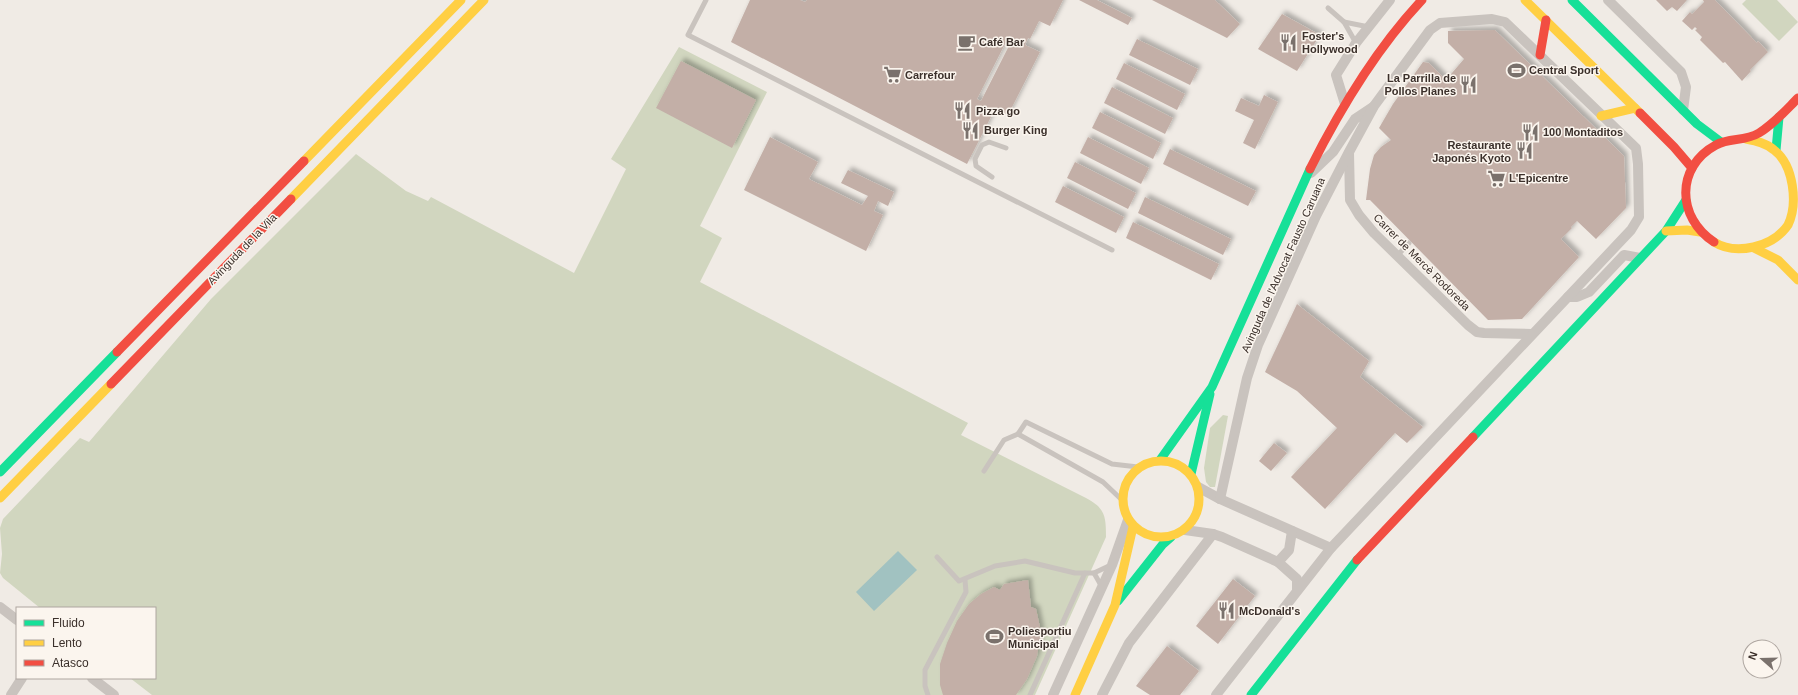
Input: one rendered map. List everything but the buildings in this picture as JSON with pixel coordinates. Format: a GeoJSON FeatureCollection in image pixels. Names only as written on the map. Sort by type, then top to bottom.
{"type":"FeatureCollection","features":[{"type":"Feature","properties":{"kind":"street","name":"Avinguda de la Vila"},"geometry":{"type":"LineString","coordinates":[[0,472],[461,0]]}},
{"type":"Feature","properties":{"kind":"street","name":"Avinguda de la Vila"},"geometry":{"type":"LineString","coordinates":[[0,498],[484,0]]}},
{"type":"Feature","properties":{"kind":"street"},"geometry":{"type":"LineString","coordinates":[[1345,104],[1336,75],[1356,43],[1390,0]]}},
{"type":"Feature","properties":{"kind":"street","name":"Avinguda de l'Advocat Fausto Caruana"},"geometry":{"type":"LineString","coordinates":[[1191,474],[1212,387],[1304,180],[1345,104],[1409,14],[1422,0]]}},
{"type":"Feature","properties":{"kind":"street"},"geometry":{"type":"LineString","coordinates":[[1525,0],[1674,147],[1692,168]]}},
{"type":"Feature","properties":{"kind":"street"},"geometry":{"type":"LineString","coordinates":[[1572,0],[1697,124],[1721,142]]}},
{"type":"Feature","properties":{"kind":"street"},"geometry":{"type":"LineString","coordinates":[[1608,0],[1681,72],[1686,87],[1683,110]]}},
{"type":"Feature","properties":{"kind":"street","name":"Avinguda de l'Advocat Fausto Caruana"},"geometry":{"type":"LineString","coordinates":[[1220,499],[1247,378],[1258,345],[1316,216],[1374,106],[1430,30],[1440,23],[1492,19],[1505,22],[1540,55]]}},
{"type":"Feature","properties":{"kind":"street"},"geometry":{"type":"LineString","coordinates":[[1216,695],[1297,589],[1331,548],[1631,230],[1639,217],[1638,164],[1636,148],[1601,116],[1540,55],[1546,20]]}},
{"type":"Feature","properties":{"kind":"street"},"geometry":{"type":"LineString","coordinates":[[1746,139],[1763,130],[1779,117],[1798,98]]}},
{"type":"Feature","properties":{"kind":"street"},"geometry":{"type":"LineString","coordinates":[[1304,180],[1333,152],[1355,119],[1374,106]]}},
{"type":"Feature","properties":{"kind":"street"},"geometry":{"type":"LineString","coordinates":[[1601,116],[1635,108]]}},
{"type":"Feature","properties":{"kind":"street"},"geometry":{"type":"LineString","coordinates":[[1776,150],[1779,117]]}},
{"type":"Feature","properties":{"kind":"street"},"geometry":{"type":"LineString","coordinates":[[1746,139],[1762,142],[1776,150],[1789,166],[1796,185],[1797,207],[1789,222],[1777,237],[1754,248],[1735,250],[1716,244],[1700,232],[1691,218],[1686,200],[1686,186],[1692,168],[1708,149],[1721,142],[1746,139]]}},
{"type":"Feature","properties":{"kind":"street","name":"Carrer de Mercè Rodoreda"},"geometry":{"type":"LineString","coordinates":[[1349,152],[1350,200],[1359,215],[1397,256],[1477,332],[1532,334]]}},
{"type":"Feature","properties":{"kind":"street"},"geometry":{"type":"LineString","coordinates":[[1251,695],[1352,565],[1666,231],[1686,200]]}},
{"type":"Feature","properties":{"kind":"street"},"geometry":{"type":"LineString","coordinates":[[1666,231],[1687,230],[1700,232]]}},
{"type":"Feature","properties":{"kind":"street"},"geometry":{"type":"LineString","coordinates":[[1754,248],[1778,260],[1798,280]]}},
{"type":"Feature","properties":{"kind":"street"},"geometry":{"type":"LineString","coordinates":[[1568,297],[1577,297],[1589,292],[1624,255],[1640,258]]}},
{"type":"Feature","properties":{"kind":"street","name":"Avinguda de l'Advocat Fausto Caruana"},"geometry":{"type":"LineString","coordinates":[[1160,460],[1212,387]]}},
{"type":"Feature","properties":{"kind":"street"},"geometry":{"type":"LineString","coordinates":[[1075,695],[1115,605],[1131,523],[1122,500],[1126,482],[1138,467],[1160,460],[1177,463],[1191,474],[1198,486],[1200,504],[1194,520],[1185,530],[1171,537],[1164,544],[1115,605]]}},
{"type":"Feature","properties":{"kind":"street"},"geometry":{"type":"LineString","coordinates":[[1198,486],[1220,499],[1331,548]]}},
{"type":"Feature","properties":{"kind":"street"},"geometry":{"type":"LineString","coordinates":[[1131,523],[1151,537],[1171,537]]}},
{"type":"Feature","properties":{"kind":"street"},"geometry":{"type":"LineString","coordinates":[[1053,695],[1131,523]]}},
{"type":"Feature","properties":{"kind":"street"},"geometry":{"type":"LineString","coordinates":[[1185,530],[1213,534],[1278,562],[1297,579],[1297,589]]}},
{"type":"Feature","properties":{"kind":"street"},"geometry":{"type":"LineString","coordinates":[[1278,562],[1289,550],[1292,531]]}},
{"type":"Feature","properties":{"kind":"street"},"geometry":{"type":"LineString","coordinates":[[1102,695],[1129,643],[1213,534]]}},
{"type":"Feature","properties":{"kind":"street"},"geometry":{"type":"LineString","coordinates":[[0,607],[16,619]]}},
{"type":"Feature","properties":{"kind":"street"},"geometry":{"type":"LineString","coordinates":[[11,695],[21,679]]}},
{"type":"Feature","properties":{"kind":"street"},"geometry":{"type":"LineString","coordinates":[[93,679],[114,695]]}},
{"type":"Feature","properties":{"kind":"lane"},"geometry":{"type":"LineString","coordinates":[[706,0],[688,35],[1112,250]]}},
{"type":"Feature","properties":{"kind":"lane"},"geometry":{"type":"LineString","coordinates":[[1328,8],[1344,22],[1356,43]]}},
{"type":"Feature","properties":{"kind":"lane"},"geometry":{"type":"LineString","coordinates":[[1344,22],[1369,27]]}},
{"type":"Feature","properties":{"kind":"lane"},"geometry":{"type":"LineString","coordinates":[[992,177],[976,166],[975,159],[982,145],[989,142],[1006,148]]}},
{"type":"Feature","properties":{"kind":"lane"},"geometry":{"type":"LineString","coordinates":[[1397,256],[1409,243]]}},
{"type":"Feature","properties":{"kind":"lane"},"geometry":{"type":"LineString","coordinates":[[984,471],[1004,440],[1018,434],[1026,422],[1112,464],[1138,467]]}},
{"type":"Feature","properties":{"kind":"lane"},"geometry":{"type":"LineString","coordinates":[[1018,434],[1103,482],[1122,500]]}},
{"type":"Feature","properties":{"kind":"lane"},"geometry":{"type":"LineString","coordinates":[[937,557],[959,581],[965,580],[995,566],[1025,561],[1075,573],[1094,573],[1112,565]]}},
{"type":"Feature","properties":{"kind":"lane"},"geometry":{"type":"LineString","coordinates":[[1030,695],[1085,573]]}},
{"type":"Feature","properties":{"kind":"lane"},"geometry":{"type":"LineString","coordinates":[[1094,573],[1102,587]]}},
{"type":"Feature","properties":{"kind":"lane"},"geometry":{"type":"LineString","coordinates":[[928,695],[925,686],[925,670],[966,592],[965,580]]}},
{"type":"Feature","properties":{"kind":"green space"},"geometry":{"type":"Polygon","coordinates":[[[1746,0],[1777,0],[1798,22],[1779,41],[1742,4],[1746,0]]]}},
{"type":"Feature","properties":{"kind":"green space"},"geometry":{"type":"Polygon","coordinates":[[[679,47],[767,92],[700,226],[722,238],[700,282],[968,423],[961,435],[1086,498],[1101,509],[1106,523],[1106,537],[1035,695],[152,695],[131,679],[156,679],[156,607],[39,607],[3,578],[0,573],[2,554],[0,528],[3,519],[80,438],[89,442],[211,299],[356,154],[406,191],[428,201],[431,197],[574,273],[626,169],[611,159],[679,47]]]}},
{"type":"Feature","properties":{"kind":"green space"},"geometry":{"type":"Polygon","coordinates":[[[1223,415],[1228,416],[1215,487],[1210,487],[1206,482],[1204,468],[1210,428],[1223,415]]]}},
{"type":"Feature","properties":{"kind":"water"},"geometry":{"type":"Polygon","coordinates":[[[898,551],[917,570],[874,611],[856,592],[898,551]]]}},
{"type":"Feature","properties":{"kind":"traffic: fast"},"geometry":{"type":"LineString","coordinates":[[1572,0],[1697,124],[1721,142]]}},
{"type":"Feature","properties":{"kind":"traffic: fast"},"geometry":{"type":"LineString","coordinates":[[1776,150],[1779,117]]}},
{"type":"Feature","properties":{"kind":"traffic: fast"},"geometry":{"type":"LineString","coordinates":[[1160,460],[1212,387],[1310,169]]}},
{"type":"Feature","properties":{"kind":"traffic: fast"},"geometry":{"type":"LineString","coordinates":[[1473,437],[1666,231],[1686,200]]}},
{"type":"Feature","properties":{"kind":"traffic: fast"},"geometry":{"type":"LineString","coordinates":[[0,472],[117,352]]}},
{"type":"Feature","properties":{"kind":"traffic: fast"},"geometry":{"type":"LineString","coordinates":[[1191,474],[1210,394]]}},
{"type":"Feature","properties":{"kind":"traffic: fast"},"geometry":{"type":"LineString","coordinates":[[1118,601],[1163,544],[1171,537]]}},
{"type":"Feature","properties":{"kind":"traffic: fast"},"geometry":{"type":"LineString","coordinates":[[1251,695],[1357,560]]}},
{"type":"Feature","properties":{"kind":"traffic: slow"},"geometry":{"type":"LineString","coordinates":[[304,161],[461,0]]}},
{"type":"Feature","properties":{"kind":"traffic: slow"},"geometry":{"type":"LineString","coordinates":[[291,199],[484,0]]}},
{"type":"Feature","properties":{"kind":"traffic: slow"},"geometry":{"type":"LineString","coordinates":[[1525,0],[1640,113]]}},
{"type":"Feature","properties":{"kind":"traffic: slow"},"geometry":{"type":"LineString","coordinates":[[1601,116],[1635,108]]}},
{"type":"Feature","properties":{"kind":"traffic: slow"},"geometry":{"type":"LineString","coordinates":[[1714,242],[1723,246],[1743,249],[1764,244],[1781,233],[1788,225],[1791,216],[1793,207],[1792,185],[1786,165],[1781,157],[1768,146],[1746,139]]}},
{"type":"Feature","properties":{"kind":"traffic: slow"},"geometry":{"type":"LineString","coordinates":[[1666,231],[1687,230],[1700,232]]}},
{"type":"Feature","properties":{"kind":"traffic: slow"},"geometry":{"type":"LineString","coordinates":[[1754,248],[1778,260],[1798,280]]}},
{"type":"Feature","properties":{"kind":"traffic: slow"},"geometry":{"type":"LineString","coordinates":[[0,498],[111,384]]}},
{"type":"Feature","properties":{"kind":"traffic: slow"},"geometry":{"type":"LineString","coordinates":[[1154,461],[1168,461],[1182,467],[1193,478],[1199,492],[1199,499],[1199,506],[1196,514],[1188,526],[1182,531],[1168,537],[1154,537],[1140,531],[1129,520],[1123,506],[1123,492],[1129,478],[1140,467],[1154,461]]}},
{"type":"Feature","properties":{"kind":"traffic: slow"},"geometry":{"type":"LineString","coordinates":[[1075,695],[1115,605],[1133,527]]}},
{"type":"Feature","properties":{"kind":"traffic: jam"},"geometry":{"type":"LineString","coordinates":[[1310,169],[1346,102],[1360,80],[1389,39],[1422,0]]}},
{"type":"Feature","properties":{"kind":"traffic: jam"},"geometry":{"type":"LineString","coordinates":[[1540,55],[1546,20]]}},
{"type":"Feature","properties":{"kind":"traffic: jam"},"geometry":{"type":"LineString","coordinates":[[1714,242],[1702,232],[1693,220],[1688,207],[1686,193],[1688,179],[1693,166],[1703,154],[1716,145],[1727,141],[1748,138],[1759,133],[1775,121],[1798,98]]}},
{"type":"Feature","properties":{"kind":"traffic: jam"},"geometry":{"type":"LineString","coordinates":[[1640,113],[1674,147],[1692,168]]}},
{"type":"Feature","properties":{"kind":"traffic: jam"},"geometry":{"type":"LineString","coordinates":[[117,352],[304,161]]}},
{"type":"Feature","properties":{"kind":"traffic: jam"},"geometry":{"type":"LineString","coordinates":[[111,384],[291,199]]}},
{"type":"Feature","properties":{"kind":"traffic: jam"},"geometry":{"type":"LineString","coordinates":[[1357,560],[1473,437]]}},
{"type":"Feature","properties":{"kind":"place","name":"Café Bar"},"geometry":{"type":"Point","coordinates":[966,42]}},
{"type":"Feature","properties":{"kind":"place","name":"Foster's Hollywood"},"geometry":{"type":"Point","coordinates":[1289,42]}},
{"type":"Feature","properties":{"kind":"place","name":"Central Sport"},"geometry":{"type":"Point","coordinates":[1516,70]}},
{"type":"Feature","properties":{"kind":"place","name":"Carrefour"},"geometry":{"type":"Point","coordinates":[892,75]}},
{"type":"Feature","properties":{"kind":"place","name":"La Parrilla de Pollos Planes"},"geometry":{"type":"Point","coordinates":[1469,84]}},
{"type":"Feature","properties":{"kind":"place","name":"Pizza go"},"geometry":{"type":"Point","coordinates":[963,111]}},
{"type":"Feature","properties":{"kind":"place","name":"Burger King"},"geometry":{"type":"Point","coordinates":[971,130]}},
{"type":"Feature","properties":{"kind":"place","name":"100 Montaditos"},"geometry":{"type":"Point","coordinates":[1530,132]}},
{"type":"Feature","properties":{"kind":"place","name":"Restaurante Japonés Kyoto"},"geometry":{"type":"Point","coordinates":[1524,151]}},
{"type":"Feature","properties":{"kind":"place","name":"L'Epicentre"},"geometry":{"type":"Point","coordinates":[1496,178]}},
{"type":"Feature","properties":{"kind":"place","name":"McDonald's"},"geometry":{"type":"Point","coordinates":[1226,611]}},
{"type":"Feature","properties":{"kind":"place","name":"Poliesportiu Municipal"},"geometry":{"type":"Point","coordinates":[995,637]}}]}
